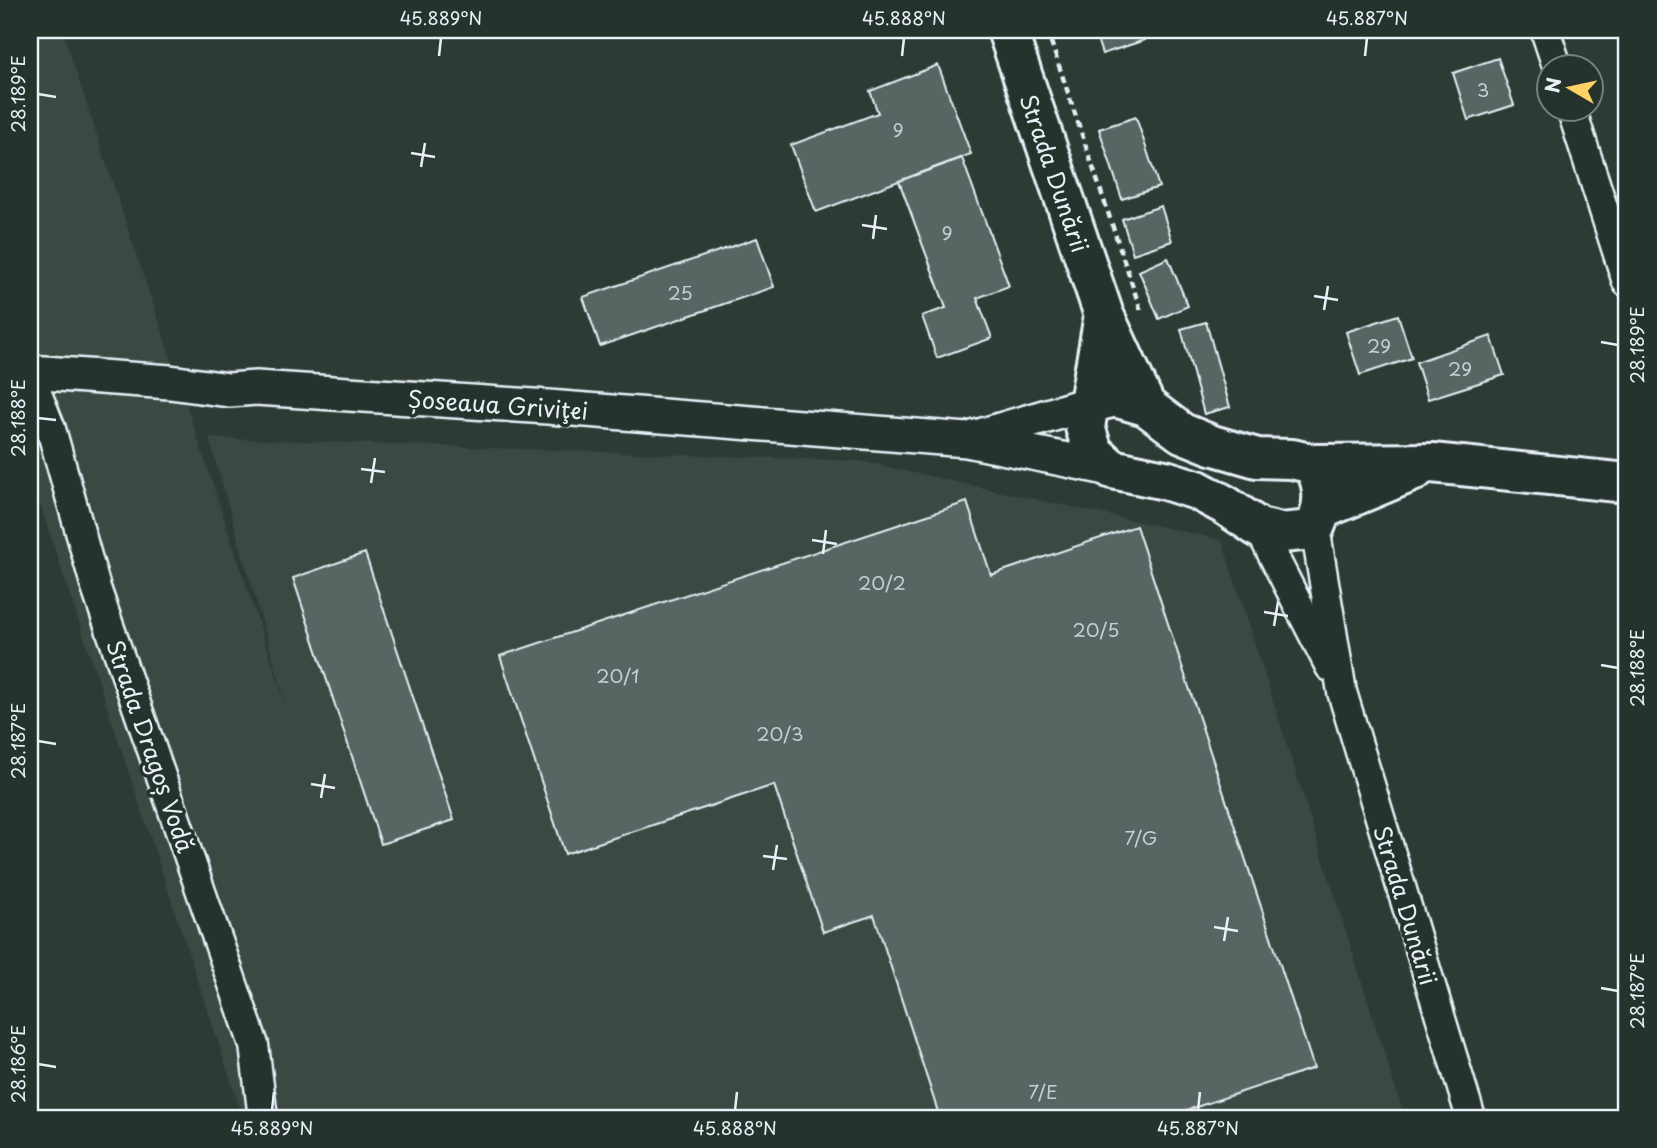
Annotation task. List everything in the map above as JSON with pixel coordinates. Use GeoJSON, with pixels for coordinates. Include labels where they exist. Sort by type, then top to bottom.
{"type":"FeatureCollection","features":[{"type":"Feature","properties":{"kind":"main road","name":"Strada Dunării"},"geometry":{"type":"LineString","coordinates":[[1007,30],[1104,315],[1146,405]]}},
{"type":"Feature","properties":{"kind":"main road","name":"Strada Dunării"},"geometry":{"type":"LineString","coordinates":[[1104,315],[1086,427],[1093,452],[1112,469]]}},
{"type":"Feature","properties":{"kind":"main road"},"geometry":{"type":"LineString","coordinates":[[1091,403],[1115,397],[1146,405],[1182,433],[1257,458],[1292,459],[1313,464],[1432,463],[1627,483]]}},
{"type":"Feature","properties":{"kind":"main road"},"geometry":{"type":"LineString","coordinates":[[1112,469],[1197,490],[1259,528],[1281,533],[1302,531],[1319,518],[1432,463]]}},
{"type":"Feature","properties":{"kind":"main road"},"geometry":{"type":"LineString","coordinates":[[1313,464],[1321,478],[1319,518]]}},
{"type":"Feature","properties":{"kind":"street"},"geometry":{"type":"LineString","coordinates":[[1545,30],[1552,52]]}},
{"type":"Feature","properties":{"kind":"street"},"geometry":{"type":"LineString","coordinates":[[1576,122],[1627,282]]}},
{"type":"Feature","properties":{"kind":"street","name":"Șoseaua Griviţei"},"geometry":{"type":"LineString","coordinates":[[30,374],[170,382],[229,390],[256,388],[506,405],[967,440],[1112,469]]}},
{"type":"Feature","properties":{"kind":"street","name":"Strada Dragoș Vodă"},"geometry":{"type":"LineString","coordinates":[[30,374],[51,429],[96,588],[254,1045],[263,1118]]}},
{"type":"Feature","properties":{"kind":"street","name":"Șoseaua Griviţei"},"geometry":{"type":"LineString","coordinates":[[967,440],[1091,403]]}},
{"type":"Feature","properties":{"kind":"street","name":"Strada Dunării"},"geometry":{"type":"LineString","coordinates":[[1319,518],[1342,692],[1471,1118]]}},
{"type":"Feature","properties":{"kind":"street","name":"Strada Dunării"},"geometry":{"type":"LineString","coordinates":[[1259,528],[1342,692]]}},
{"type":"Feature","properties":{"kind":"path"},"geometry":{"type":"LineString","coordinates":[[1047,30],[1145,321]]}},
{"type":"Feature","properties":{"kind":"shaded area"},"geometry":{"type":"Polygon","coordinates":[[[30,30],[62,30],[289,714],[209,438],[860,461],[1222,540],[1405,1118],[245,1118],[30,474],[30,30]]]}},
{"type":"Feature","properties":{"kind":"building"},"geometry":{"type":"Polygon","coordinates":[[[1094,30],[1142,30],[1145,40],[1102,54],[1094,30]]]}},
{"type":"Feature","properties":{"kind":"building"},"geometry":{"type":"Polygon","coordinates":[[[1498,58],[1514,105],[1468,120],[1453,73],[1498,58]]]}},
{"type":"Feature","properties":{"kind":"building"},"geometry":{"type":"Polygon","coordinates":[[[938,65],[971,154],[816,212],[791,145],[878,113],[870,91],[938,65]]]}},
{"type":"Feature","properties":{"kind":"building"},"geometry":{"type":"Polygon","coordinates":[[[1136,117],[1159,187],[1122,199],[1099,129],[1136,117]]]}},
{"type":"Feature","properties":{"kind":"building"},"geometry":{"type":"Polygon","coordinates":[[[962,158],[1009,286],[977,298],[992,338],[937,358],[922,316],[946,308],[899,181],[962,158]]]}},
{"type":"Feature","properties":{"kind":"building"},"geometry":{"type":"Polygon","coordinates":[[[1161,206],[1172,241],[1133,254],[1122,219],[1161,206]]]}},
{"type":"Feature","properties":{"kind":"building"},"geometry":{"type":"Polygon","coordinates":[[[757,238],[774,287],[600,346],[583,297],[757,238]]]}},
{"type":"Feature","properties":{"kind":"building"},"geometry":{"type":"Polygon","coordinates":[[[1168,258],[1188,306],[1159,319],[1139,271],[1168,258]]]}},
{"type":"Feature","properties":{"kind":"building"},"geometry":{"type":"Polygon","coordinates":[[[1398,315],[1412,358],[1360,375],[1346,332],[1398,315]]]}},
{"type":"Feature","properties":{"kind":"building"},"geometry":{"type":"Polygon","coordinates":[[[1206,322],[1230,407],[1204,414],[1181,329],[1206,322]]]}},
{"type":"Feature","properties":{"kind":"building"},"geometry":{"type":"Polygon","coordinates":[[[1491,336],[1504,375],[1428,399],[1416,362],[1491,336]]]}},
{"type":"Feature","properties":{"kind":"building"},"geometry":{"type":"Polygon","coordinates":[[[967,502],[991,575],[1136,526],[1314,1068],[1163,1118],[940,1118],[874,915],[823,932],[774,785],[565,854],[500,656],[967,502]]]}},
{"type":"Feature","properties":{"kind":"building"},"geometry":{"type":"Polygon","coordinates":[[[365,553],[454,820],[381,844],[293,578],[365,553]]]}}]}
